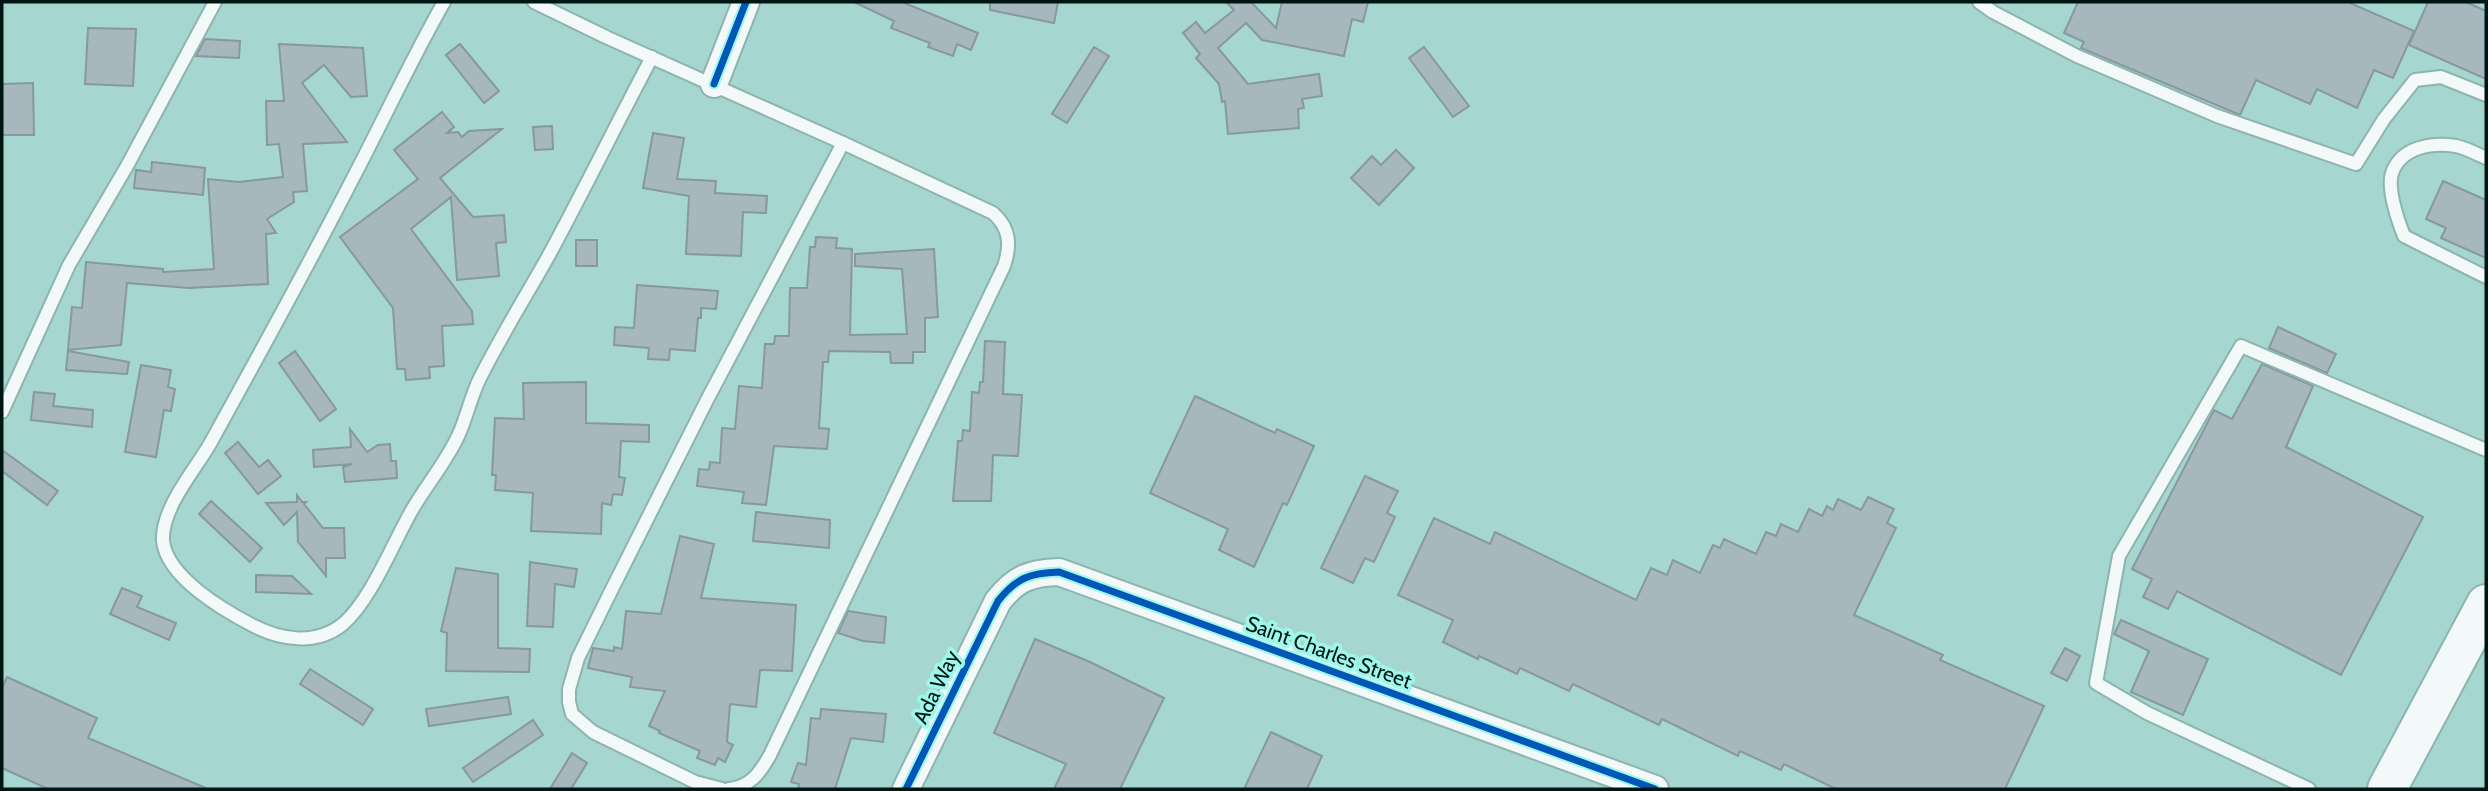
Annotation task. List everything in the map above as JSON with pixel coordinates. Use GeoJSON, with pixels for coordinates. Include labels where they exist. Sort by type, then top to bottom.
{"type":"FeatureCollection","features":[{"type":"Feature","properties":{"kind":"main road"},"geometry":{"type":"LineString","coordinates":[[2387,789],[2486,604]]}},
{"type":"Feature","properties":{"kind":"street"},"geometry":{"type":"LineString","coordinates":[[714,84],[746,2]]}},
{"type":"Feature","properties":{"kind":"street","name":"Saint Charles Street"},"geometry":{"type":"LineString","coordinates":[[998,601],[1011,584],[1028,576],[1059,572],[1655,789]]}},
{"type":"Feature","properties":{"kind":"street","name":"Ada Way"},"geometry":{"type":"LineString","coordinates":[[906,789],[998,601]]}},
{"type":"Feature","properties":{"kind":"lane"},"geometry":{"type":"LineString","coordinates":[[2,412],[69,265],[127,166],[215,2]]}},
{"type":"Feature","properties":{"kind":"lane"},"geometry":{"type":"LineString","coordinates":[[444,2],[256,361],[209,446],[175,500],[164,529],[166,552],[196,589],[242,620],[289,638],[304,639],[331,632],[352,615],[365,597],[413,508],[450,451],[478,380],[547,258],[652,58]]}},
{"type":"Feature","properties":{"kind":"lane"},"geometry":{"type":"LineString","coordinates":[[534,2],[993,213],[1000,219],[1009,241],[1009,253],[1004,266],[770,755],[747,784],[729,789]]}},
{"type":"Feature","properties":{"kind":"lane"},"geometry":{"type":"LineString","coordinates":[[1979,2],[2077,56],[2217,116],[2356,164],[2384,119],[2415,80],[2441,77],[2486,95]]}},
{"type":"Feature","properties":{"kind":"lane"},"geometry":{"type":"LineString","coordinates":[[722,789],[695,782],[593,732],[572,714],[569,689],[578,658],[609,595],[707,400],[843,143]]}},
{"type":"Feature","properties":{"kind":"lane"},"geometry":{"type":"LineString","coordinates":[[2486,158],[2457,146],[2421,146],[2402,157],[2391,175],[2394,208],[2404,236],[2486,277]]}},
{"type":"Feature","properties":{"kind":"lane"},"geometry":{"type":"LineString","coordinates":[[2309,789],[2147,713],[2096,683],[2119,556],[2241,346],[2486,450]]}},
{"type":"Feature","properties":{"kind":"building"},"geometry":{"type":"Polygon","coordinates":[[[854,2],[902,2],[978,33],[971,50],[957,44],[953,56],[928,47],[930,43],[891,28],[894,21],[854,2]]]}},
{"type":"Feature","properties":{"kind":"building"},"geometry":{"type":"Polygon","coordinates":[[[990,2],[1058,2],[1054,23],[990,10],[990,2]]]}},
{"type":"Feature","properties":{"kind":"building"},"geometry":{"type":"Polygon","coordinates":[[[1226,2],[1251,2],[1276,28],[1282,2],[1368,2],[1363,22],[1352,19],[1344,56],[1262,40],[1246,23],[1218,48],[1248,84],[1319,74],[1322,96],[1302,99],[1304,108],[1298,109],[1299,128],[1228,134],[1225,101],[1222,102],[1219,84],[1196,58],[1200,54],[1183,33],[1196,22],[1205,33],[1234,10],[1226,2]]]}},
{"type":"Feature","properties":{"kind":"building"},"geometry":{"type":"Polygon","coordinates":[[[2078,2],[2348,2],[2414,31],[2393,78],[2374,70],[2357,108],[2317,89],[2310,104],[2256,80],[2240,115],[2081,48],[2084,42],[2064,33],[2078,2]]]}},
{"type":"Feature","properties":{"kind":"building"},"geometry":{"type":"Polygon","coordinates":[[[2428,2],[2466,2],[2486,11],[2486,79],[2409,45],[2428,2]]]}},
{"type":"Feature","properties":{"kind":"building"},"geometry":{"type":"Polygon","coordinates":[[[88,28],[136,29],[133,86],[85,84],[88,28]]]}},
{"type":"Feature","properties":{"kind":"building"},"geometry":{"type":"Polygon","coordinates":[[[205,39],[240,41],[239,58],[196,56],[205,39]]]}},
{"type":"Feature","properties":{"kind":"building"},"geometry":{"type":"Polygon","coordinates":[[[279,44],[363,48],[367,96],[351,97],[324,65],[302,83],[347,142],[303,144],[307,191],[293,192],[294,202],[267,219],[276,233],[266,234],[268,284],[189,288],[127,283],[121,345],[68,350],[72,307],[82,308],[86,262],[163,269],[163,272],[214,269],[208,179],[239,182],[283,177],[279,144],[267,145],[266,101],[284,101],[279,44]]]}},
{"type":"Feature","properties":{"kind":"building"},"geometry":{"type":"Polygon","coordinates":[[[460,44],[499,91],[484,103],[446,55],[460,44]]]}},
{"type":"Feature","properties":{"kind":"building"},"geometry":{"type":"Polygon","coordinates":[[[1094,47],[1109,56],[1067,123],[1052,114],[1094,47]]]}},
{"type":"Feature","properties":{"kind":"building"},"geometry":{"type":"Polygon","coordinates":[[[1424,47],[1469,106],[1453,117],[1409,58],[1424,47]]]}},
{"type":"Feature","properties":{"kind":"building"},"geometry":{"type":"Polygon","coordinates":[[[33,83],[34,135],[2,135],[2,84],[33,83]]]}},
{"type":"Feature","properties":{"kind":"building"},"geometry":{"type":"Polygon","coordinates":[[[442,112],[454,127],[447,133],[458,132],[462,137],[469,131],[502,129],[440,178],[473,217],[504,215],[506,242],[496,243],[499,276],[457,280],[451,197],[411,229],[472,311],[473,324],[442,326],[444,366],[429,367],[430,378],[406,380],[405,369],[397,369],[393,308],[340,237],[418,179],[394,150],[442,112]]]}},
{"type":"Feature","properties":{"kind":"building"},"geometry":{"type":"Polygon","coordinates":[[[552,126],[553,149],[535,150],[533,127],[552,126]]]}},
{"type":"Feature","properties":{"kind":"building"},"geometry":{"type":"Polygon","coordinates":[[[653,133],[684,138],[677,179],[716,181],[715,193],[767,196],[766,213],[743,212],[741,256],[686,254],[689,196],[643,188],[653,133]]]}},
{"type":"Feature","properties":{"kind":"building"},"geometry":{"type":"Polygon","coordinates":[[[1396,150],[1414,168],[1379,205],[1351,178],[1372,156],[1381,165],[1396,150]]]}},
{"type":"Feature","properties":{"kind":"building"},"geometry":{"type":"Polygon","coordinates":[[[152,162],[205,168],[203,195],[134,188],[136,170],[151,172],[152,162]]]}},
{"type":"Feature","properties":{"kind":"building"},"geometry":{"type":"Polygon","coordinates":[[[2443,181],[2486,200],[2486,258],[2441,238],[2446,228],[2426,219],[2443,181]]]}},
{"type":"Feature","properties":{"kind":"building"},"geometry":{"type":"Polygon","coordinates":[[[816,237],[837,238],[836,248],[852,249],[850,335],[907,334],[902,269],[855,266],[855,254],[934,249],[938,317],[925,318],[925,352],[913,352],[913,363],[891,363],[890,352],[829,351],[828,362],[823,362],[819,428],[829,429],[827,449],[774,446],[766,505],[742,503],[744,492],[697,486],[699,469],[709,470],[710,462],[720,463],[722,428],[735,429],[739,386],[762,388],[765,344],[774,344],[775,336],[789,336],[790,288],[807,288],[810,247],[815,247],[816,237]]]}},
{"type":"Feature","properties":{"kind":"building"},"geometry":{"type":"Polygon","coordinates":[[[576,240],[597,240],[597,266],[576,266],[576,240]]]}},
{"type":"Feature","properties":{"kind":"building"},"geometry":{"type":"Polygon","coordinates":[[[637,285],[718,291],[716,309],[701,308],[695,351],[670,349],[669,360],[648,359],[649,348],[614,345],[615,327],[634,328],[637,285]]]}},
{"type":"Feature","properties":{"kind":"building"},"geometry":{"type":"Polygon","coordinates":[[[2278,327],[2336,354],[2327,373],[2269,348],[2278,327]]]}},
{"type":"Feature","properties":{"kind":"building"},"geometry":{"type":"Polygon","coordinates":[[[985,341],[1005,342],[1003,394],[1022,395],[1018,456],[993,455],[991,501],[953,501],[958,441],[962,441],[963,430],[970,431],[972,392],[979,393],[980,382],[983,382],[985,341]]]}},
{"type":"Feature","properties":{"kind":"building"},"geometry":{"type":"Polygon","coordinates":[[[68,351],[129,362],[127,374],[66,370],[68,351]]]}},
{"type":"Feature","properties":{"kind":"building"},"geometry":{"type":"Polygon","coordinates":[[[295,351],[336,409],[320,421],[279,363],[295,351]]]}},
{"type":"Feature","properties":{"kind":"building"},"geometry":{"type":"Polygon","coordinates":[[[2262,364],[2313,386],[2286,447],[2423,517],[2341,675],[2177,591],[2168,609],[2143,597],[2152,579],[2132,569],[2214,410],[2232,419],[2262,364]]]}},
{"type":"Feature","properties":{"kind":"building"},"geometry":{"type":"Polygon","coordinates":[[[141,365],[171,370],[168,387],[175,389],[171,411],[164,410],[156,457],[125,452],[141,365]]]}},
{"type":"Feature","properties":{"kind":"building"},"geometry":{"type":"Polygon","coordinates":[[[586,382],[586,423],[649,425],[649,442],[621,441],[619,477],[625,478],[622,495],[613,494],[611,505],[602,503],[601,534],[531,531],[533,493],[495,490],[496,475],[492,475],[495,418],[524,419],[523,383],[586,382]]]}},
{"type":"Feature","properties":{"kind":"building"},"geometry":{"type":"Polygon","coordinates":[[[34,392],[55,394],[53,406],[93,410],[92,427],[31,420],[34,392]]]}},
{"type":"Feature","properties":{"kind":"building"},"geometry":{"type":"Polygon","coordinates":[[[1195,396],[1275,433],[1277,429],[1314,446],[1287,505],[1283,503],[1254,567],[1219,550],[1228,529],[1150,493],[1195,396]]]}},
{"type":"Feature","properties":{"kind":"building"},"geometry":{"type":"Polygon","coordinates":[[[350,429],[367,452],[378,445],[390,444],[391,461],[396,461],[397,478],[345,482],[343,467],[352,464],[314,467],[313,450],[351,447],[350,429]]]}},
{"type":"Feature","properties":{"kind":"building"},"geometry":{"type":"Polygon","coordinates":[[[238,442],[259,467],[268,460],[281,476],[258,494],[225,453],[238,442]]]}},
{"type":"Feature","properties":{"kind":"building"},"geometry":{"type":"Polygon","coordinates":[[[2,450],[58,491],[47,505],[2,471],[2,450]]]}},
{"type":"Feature","properties":{"kind":"building"},"geometry":{"type":"Polygon","coordinates":[[[1365,476],[1398,491],[1387,513],[1395,517],[1374,562],[1365,558],[1353,583],[1321,568],[1365,476]]]}},
{"type":"Feature","properties":{"kind":"building"},"geometry":{"type":"Polygon","coordinates":[[[297,495],[302,502],[306,502],[304,504],[323,528],[344,528],[345,558],[326,558],[326,576],[298,542],[297,512],[284,525],[266,503],[297,502],[297,495]]]}},
{"type":"Feature","properties":{"kind":"building"},"geometry":{"type":"Polygon","coordinates":[[[1868,497],[1894,509],[1887,523],[1896,528],[1854,615],[1943,655],[1940,660],[2044,706],[2005,789],[1836,789],[1784,764],[1781,770],[1740,751],[1738,756],[1662,719],[1659,725],[1573,684],[1569,691],[1520,668],[1517,674],[1479,656],[1478,659],[1443,642],[1453,620],[1398,595],[1434,518],[1490,544],[1495,532],[1636,600],[1651,568],[1667,575],[1673,560],[1700,573],[1713,545],[1720,548],[1724,539],[1756,554],[1766,532],[1776,536],[1781,524],[1798,532],[1809,509],[1822,516],[1827,506],[1833,510],[1838,499],[1861,510],[1868,497]]]}},
{"type":"Feature","properties":{"kind":"building"},"geometry":{"type":"Polygon","coordinates":[[[211,501],[262,548],[250,562],[199,514],[211,501]]]}},
{"type":"Feature","properties":{"kind":"building"},"geometry":{"type":"Polygon","coordinates":[[[756,512],[830,520],[829,548],[753,541],[756,512]]]}},
{"type":"Feature","properties":{"kind":"building"},"geometry":{"type":"Polygon","coordinates":[[[680,536],[714,544],[701,598],[796,605],[792,671],[760,670],[756,707],[730,704],[727,742],[733,745],[725,762],[718,758],[715,765],[697,758],[700,751],[649,726],[665,691],[630,687],[632,677],[588,668],[593,648],[614,651],[614,647],[622,649],[626,611],[661,614],[680,536]]]}},
{"type":"Feature","properties":{"kind":"building"},"geometry":{"type":"Polygon","coordinates":[[[530,562],[577,569],[574,587],[555,584],[553,627],[527,626],[530,562]]]}},
{"type":"Feature","properties":{"kind":"building"},"geometry":{"type":"Polygon","coordinates":[[[456,568],[498,574],[498,648],[530,649],[529,672],[446,671],[447,633],[441,631],[456,568]]]}},
{"type":"Feature","properties":{"kind":"building"},"geometry":{"type":"Polygon","coordinates":[[[256,575],[292,576],[311,594],[256,592],[256,575]]]}},
{"type":"Feature","properties":{"kind":"building"},"geometry":{"type":"Polygon","coordinates":[[[122,588],[142,596],[137,607],[176,623],[169,640],[110,614],[122,588]]]}},
{"type":"Feature","properties":{"kind":"building"},"geometry":{"type":"Polygon","coordinates":[[[848,611],[886,617],[884,643],[863,641],[838,633],[848,611]]]}},
{"type":"Feature","properties":{"kind":"building"},"geometry":{"type":"Polygon","coordinates":[[[2121,620],[2208,659],[2183,715],[2131,692],[2149,651],[2114,634],[2121,620]]]}},
{"type":"Feature","properties":{"kind":"building"},"geometry":{"type":"Polygon","coordinates":[[[1035,639],[1164,698],[1120,789],[1054,789],[1066,764],[994,733],[1035,639]]]}},
{"type":"Feature","properties":{"kind":"building"},"geometry":{"type":"Polygon","coordinates":[[[2065,648],[2080,656],[2067,681],[2051,673],[2065,648]]]}},
{"type":"Feature","properties":{"kind":"building"},"geometry":{"type":"Polygon","coordinates":[[[310,669],[373,709],[363,725],[300,684],[310,669]]]}},
{"type":"Feature","properties":{"kind":"building"},"geometry":{"type":"Polygon","coordinates":[[[7,677],[97,718],[88,738],[208,789],[48,789],[2,768],[2,688],[7,677]]]}},
{"type":"Feature","properties":{"kind":"building"},"geometry":{"type":"Polygon","coordinates":[[[508,697],[511,714],[429,726],[426,709],[508,697]]]}},
{"type":"Feature","properties":{"kind":"building"},"geometry":{"type":"Polygon","coordinates":[[[821,709],[886,714],[883,742],[851,738],[835,789],[798,789],[799,784],[791,782],[798,763],[806,765],[811,718],[820,719],[821,709]]]}},
{"type":"Feature","properties":{"kind":"building"},"geometry":{"type":"Polygon","coordinates":[[[533,720],[543,735],[473,782],[463,768],[533,720]]]}},
{"type":"Feature","properties":{"kind":"building"},"geometry":{"type":"Polygon","coordinates":[[[1271,732],[1322,756],[1307,789],[1244,789],[1271,732]]]}},
{"type":"Feature","properties":{"kind":"building"},"geometry":{"type":"Polygon","coordinates":[[[572,753],[587,763],[571,789],[550,789],[572,753]]]}},
{"type":"Feature","properties":{"kind":"cycle path"},"geometry":{"type":"LineString","coordinates":[[714,84],[746,2]]}},
{"type":"Feature","properties":{"kind":"cycle path"},"geometry":{"type":"LineString","coordinates":[[906,789],[998,601],[1024,578],[1059,572],[1655,789]]}}]}
